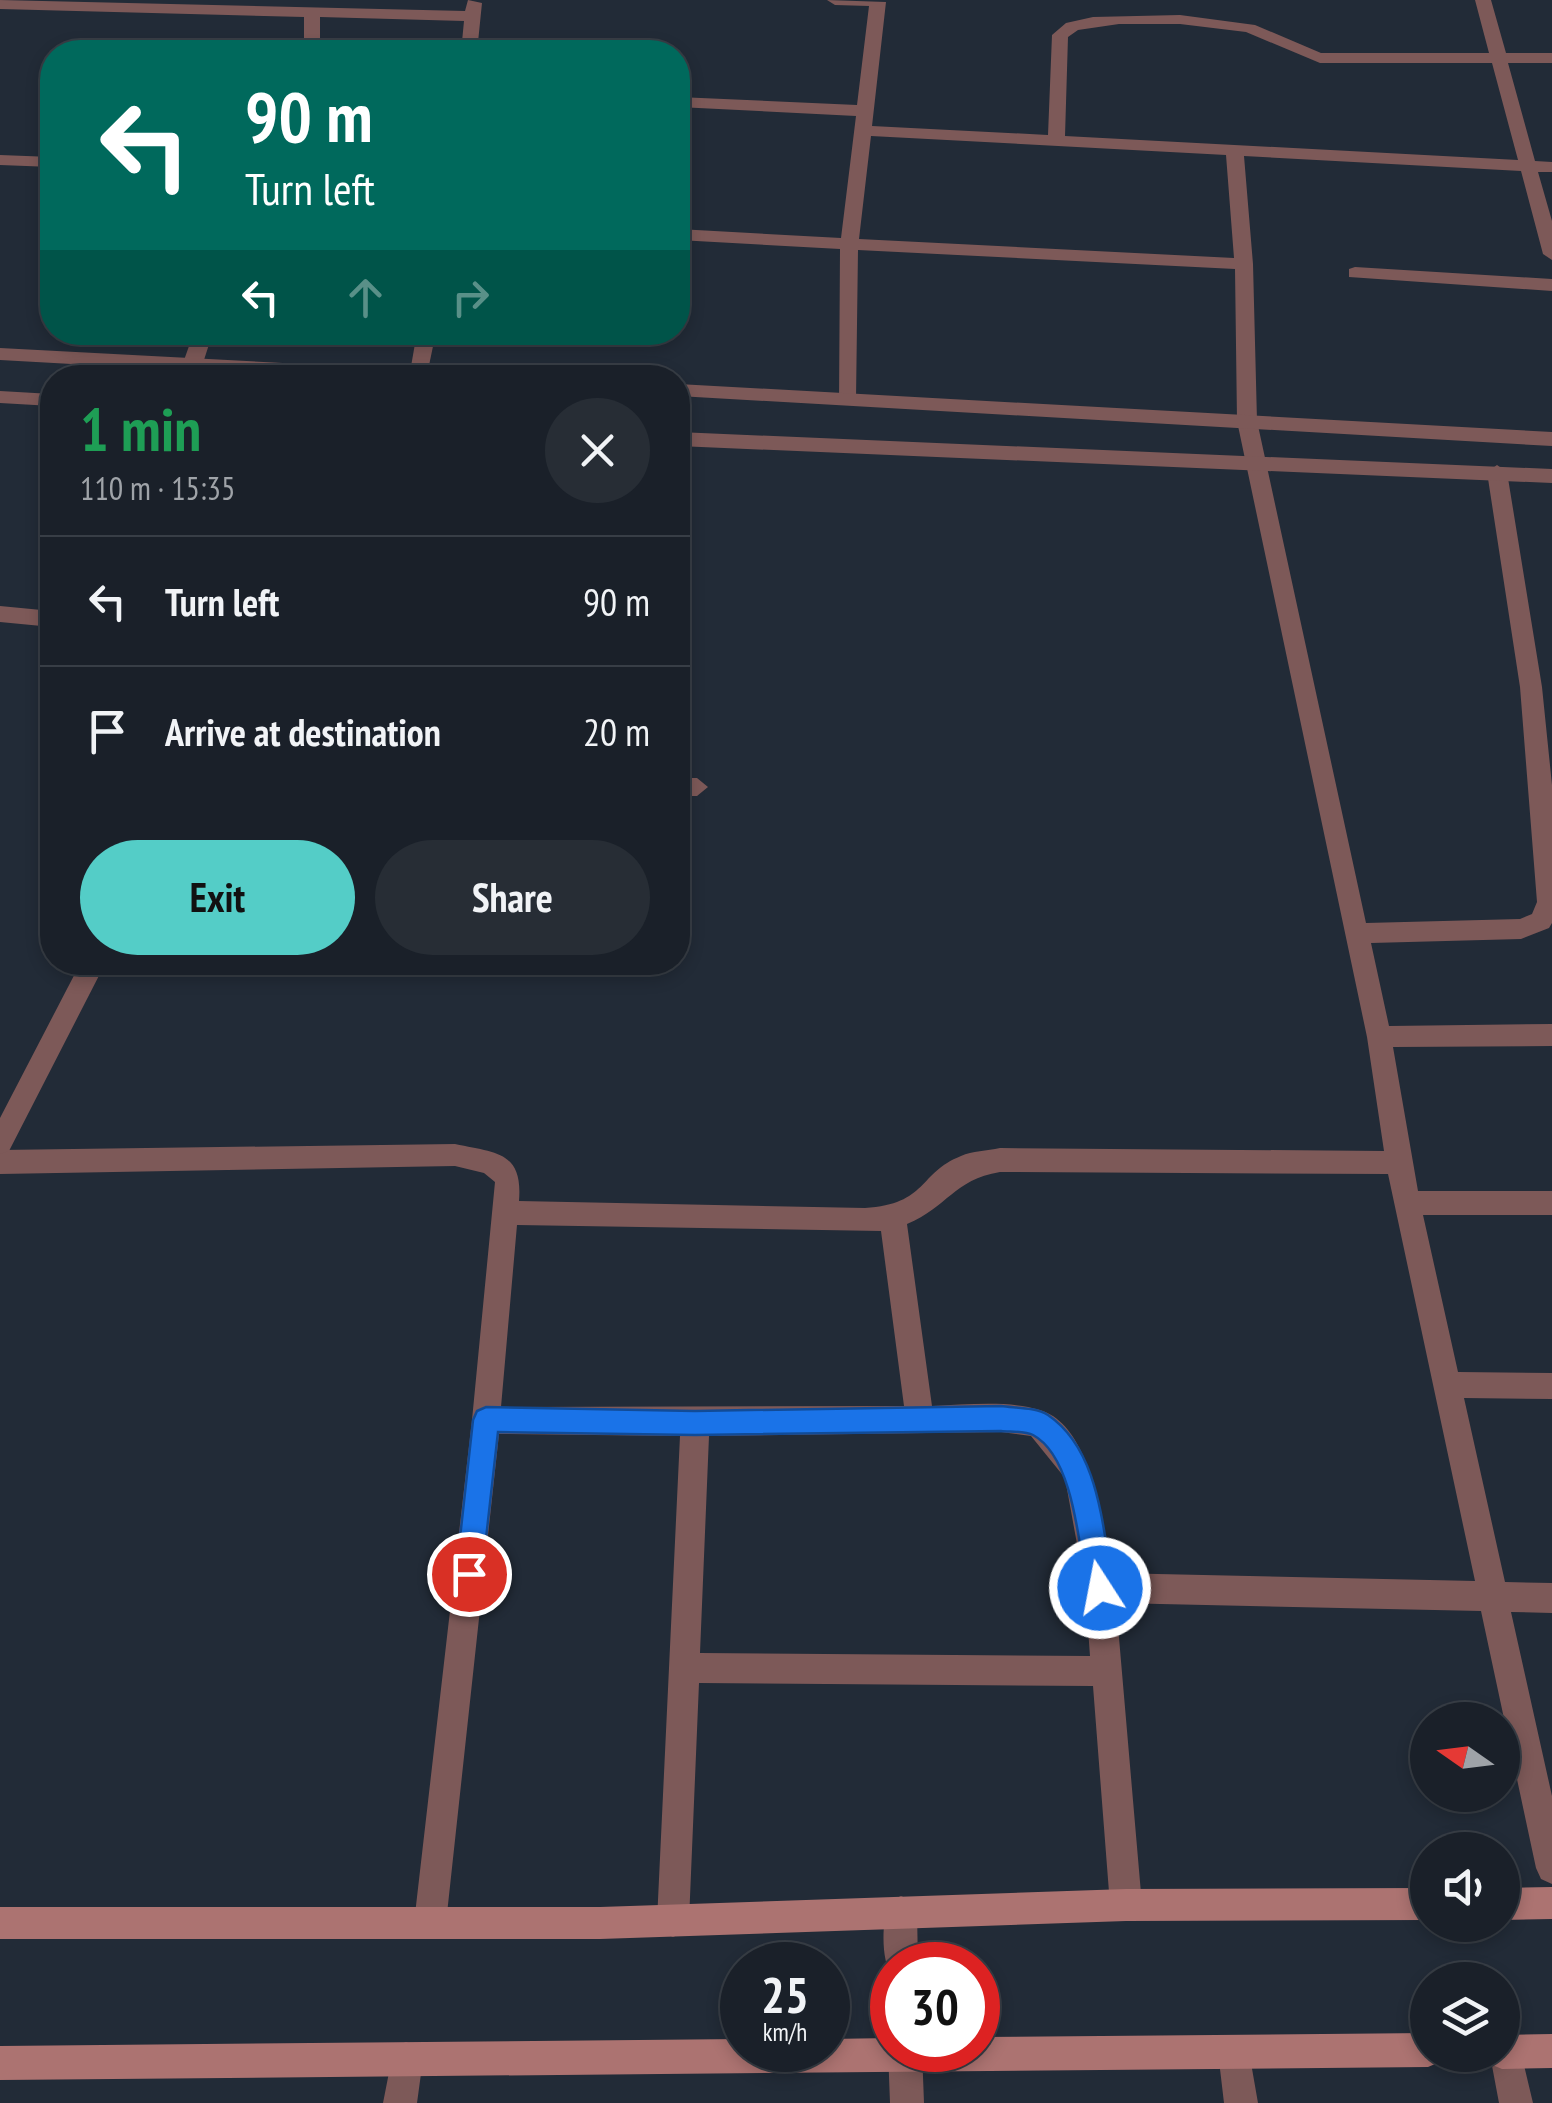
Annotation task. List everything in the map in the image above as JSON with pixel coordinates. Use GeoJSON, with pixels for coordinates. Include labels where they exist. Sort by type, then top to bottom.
{"type":"FeatureCollection","features":[{"type":"Feature","properties":{"kind":"main road"},"geometry":{"type":"LineString","coordinates":[[1520,1904],[1552,1903]]}},
{"type":"Feature","properties":{"kind":"main road"},"geometry":{"type":"LineString","coordinates":[[0,1923],[673,1921],[1126,1905],[1410,1904]]}},
{"type":"Feature","properties":{"kind":"main road"},"geometry":{"type":"LineString","coordinates":[[1000,2053],[1410,2050]]}},
{"type":"Feature","properties":{"kind":"main road"},"geometry":{"type":"LineString","coordinates":[[1520,2051],[1552,2050]]}},
{"type":"Feature","properties":{"kind":"main road"},"geometry":{"type":"LineString","coordinates":[[0,2063],[870,2053]]}},
{"type":"Feature","properties":{"kind":"street"},"geometry":{"type":"LineString","coordinates":[[835,0],[878,1],[849,247],[846,399]]}},
{"type":"Feature","properties":{"kind":"street"},"geometry":{"type":"LineString","coordinates":[[1110,18],[1116,0]]}},
{"type":"Feature","properties":{"kind":"street"},"geometry":{"type":"LineString","coordinates":[[1483,0],[1552,254]]}},
{"type":"Feature","properties":{"kind":"street"},"geometry":{"type":"LineString","coordinates":[[1,2],[223,4],[312,10],[473,8],[471,40]]}},
{"type":"Feature","properties":{"kind":"street"},"geometry":{"type":"LineString","coordinates":[[312,10],[312,40]]}},
{"type":"Feature","properties":{"kind":"street"},"geometry":{"type":"LineString","coordinates":[[1056,140],[1060,35],[1078,22],[1110,18],[1251,29],[1295,53],[1320,58],[1552,58]]}},
{"type":"Feature","properties":{"kind":"street"},"geometry":{"type":"LineString","coordinates":[[690,103],[866,111]]}},
{"type":"Feature","properties":{"kind":"street"},"geometry":{"type":"LineString","coordinates":[[864,131],[1552,167]]}},
{"type":"Feature","properties":{"kind":"street"},"geometry":{"type":"LineString","coordinates":[[1235,153],[1244,264],[1247,421],[1254,464],[1380,1037],[1399,1162],[1552,1868]]}},
{"type":"Feature","properties":{"kind":"street"},"geometry":{"type":"LineString","coordinates":[[0,160],[40,162]]}},
{"type":"Feature","properties":{"kind":"street"},"geometry":{"type":"LineString","coordinates":[[690,236],[849,247],[1244,264]]}},
{"type":"Feature","properties":{"kind":"street"},"geometry":{"type":"LineString","coordinates":[[1354,273],[1552,285]]}},
{"type":"Feature","properties":{"kind":"street"},"geometry":{"type":"LineString","coordinates":[[194,362],[200,345]]}},
{"type":"Feature","properties":{"kind":"street"},"geometry":{"type":"LineString","coordinates":[[0,354],[242,365]]}},
{"type":"Feature","properties":{"kind":"street"},"geometry":{"type":"LineString","coordinates":[[690,391],[1552,438]]}},
{"type":"Feature","properties":{"kind":"street"},"geometry":{"type":"LineString","coordinates":[[0,397],[40,399]]}},
{"type":"Feature","properties":{"kind":"street"},"geometry":{"type":"LineString","coordinates":[[690,439],[1552,476]]}},
{"type":"Feature","properties":{"kind":"street"},"geometry":{"type":"LineString","coordinates":[[1357,933],[1520,929],[1540,921],[1549,902],[1542,688],[1497,472]]}},
{"type":"Feature","properties":{"kind":"street"},"geometry":{"type":"LineString","coordinates":[[0,614],[40,617]]}},
{"type":"Feature","properties":{"kind":"street"},"geometry":{"type":"LineString","coordinates":[[0,1144],[87,975]]}},
{"type":"Feature","properties":{"kind":"street"},"geometry":{"type":"LineString","coordinates":[[1380,1037],[1552,1035]]}},
{"type":"Feature","properties":{"kind":"street"},"geometry":{"type":"LineString","coordinates":[[0,1162],[455,1155],[491,1163],[508,1176],[508,1214],[430,1923]]}},
{"type":"Feature","properties":{"kind":"street"},"geometry":{"type":"LineString","coordinates":[[508,1214],[893,1218],[917,1208],[964,1166],[1000,1160],[1399,1162]]}},
{"type":"Feature","properties":{"kind":"street"},"geometry":{"type":"LineString","coordinates":[[1409,1203],[1552,1204]]}},
{"type":"Feature","properties":{"kind":"street"},"geometry":{"type":"LineString","coordinates":[[893,1218],[920,1420]]}},
{"type":"Feature","properties":{"kind":"street"},"geometry":{"type":"LineString","coordinates":[[1450,1385],[1552,1386]]}},
{"type":"Feature","properties":{"kind":"street"},"geometry":{"type":"LineString","coordinates":[[486,1420],[695,1423],[1001,1418],[1038,1423],[1062,1446],[1078,1473],[1100,1588],[1126,1905]]}},
{"type":"Feature","properties":{"kind":"street"},"geometry":{"type":"LineString","coordinates":[[673,1921],[695,1423]]}},
{"type":"Feature","properties":{"kind":"street"},"geometry":{"type":"LineString","coordinates":[[1100,1588],[1552,1598]]}},
{"type":"Feature","properties":{"kind":"street"},"geometry":{"type":"LineString","coordinates":[[683,1668],[1105,1671]]}},
{"type":"Feature","properties":{"kind":"street"},"geometry":{"type":"LineString","coordinates":[[901,1912],[902,1942]]}},
{"type":"Feature","properties":{"kind":"street"},"geometry":{"type":"LineString","coordinates":[[1235,2052],[1241,2103]]}},
{"type":"Feature","properties":{"kind":"street"},"geometry":{"type":"LineString","coordinates":[[400,2103],[406,2059]]}},
{"type":"Feature","properties":{"kind":"street"},"geometry":{"type":"LineString","coordinates":[[906,2072],[907,2103]]}},
{"type":"Feature","properties":{"kind":"street"},"geometry":{"type":"LineString","coordinates":[[1509,2072],[1516,2103]]}},
{"type":"Feature","properties":{"kind":"route"},"geometry":{"type":"LineString","coordinates":[[469,1574],[486,1420],[695,1423],[1001,1418],[1038,1423],[1062,1446],[1078,1473],[1100,1588]]}}]}
